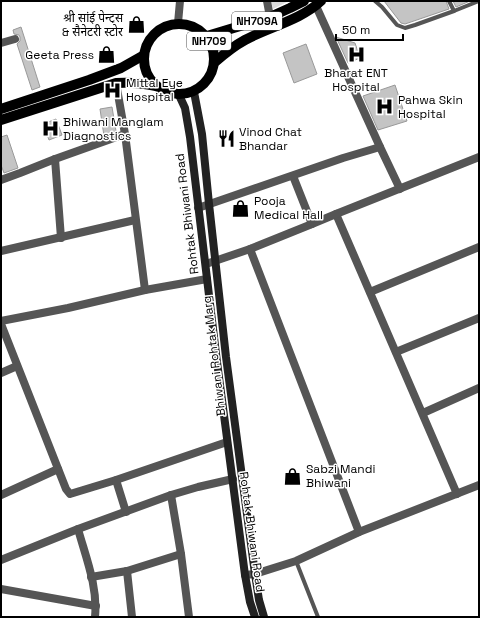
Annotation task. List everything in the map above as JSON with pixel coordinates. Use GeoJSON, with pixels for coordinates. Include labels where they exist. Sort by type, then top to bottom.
{"type":"FeatureCollection","features":[{"type":"Feature","properties":{"kind":"main road","name":"NH709A"},"geometry":{"type":"LineString","coordinates":[[207,36],[270,17],[304,1]]}},
{"type":"Feature","properties":{"kind":"main road","name":"NH709A"},"geometry":{"type":"LineString","coordinates":[[215,62],[232,48],[246,40],[291,20],[319,4]]}},
{"type":"Feature","properties":{"kind":"main road","name":"NH709"},"geometry":{"type":"LineString","coordinates":[[156,86],[149,78],[144,67],[146,46],[151,36],[159,30],[168,25],[178,23],[199,29],[207,36],[212,44],[214,52],[215,62],[213,71],[202,87],[194,92]]}},
{"type":"Feature","properties":{"kind":"main road"},"geometry":{"type":"LineString","coordinates":[[1,109],[115,71],[144,56]]}},
{"type":"Feature","properties":{"kind":"main road"},"geometry":{"type":"LineString","coordinates":[[1,120],[116,83],[130,82],[156,86],[164,92],[179,95],[194,92]]}},
{"type":"Feature","properties":{"kind":"main road","name":"Bhiwani Rohtak Marg"},"geometry":{"type":"LineString","coordinates":[[194,92],[202,134],[226,357],[255,574],[259,600],[264,617]]}},
{"type":"Feature","properties":{"kind":"main road","name":"Rohtak Bhiwani Road"},"geometry":{"type":"LineString","coordinates":[[179,95],[185,108],[187,119],[232,480],[245,575],[250,602],[255,617]]}},
{"type":"Feature","properties":{"kind":"street"},"geometry":{"type":"LineString","coordinates":[[178,23],[180,1]]}},
{"type":"Feature","properties":{"kind":"street"},"geometry":{"type":"LineString","coordinates":[[266,1],[270,17]]}},
{"type":"Feature","properties":{"kind":"street"},"geometry":{"type":"LineString","coordinates":[[319,4],[380,147],[400,189]]}},
{"type":"Feature","properties":{"kind":"street"},"geometry":{"type":"LineString","coordinates":[[1,43],[15,39]]}},
{"type":"Feature","properties":{"kind":"street"},"geometry":{"type":"LineString","coordinates":[[116,83],[125,134],[144,290]]}},
{"type":"Feature","properties":{"kind":"street"},"geometry":{"type":"LineString","coordinates":[[1,180],[54,159],[125,134]]}},
{"type":"Feature","properties":{"kind":"street"},"geometry":{"type":"LineString","coordinates":[[198,208],[343,158],[380,147]]}},
{"type":"Feature","properties":{"kind":"street"},"geometry":{"type":"LineString","coordinates":[[206,264],[250,249],[479,157]]}},
{"type":"Feature","properties":{"kind":"street"},"geometry":{"type":"LineString","coordinates":[[54,159],[62,238]]}},
{"type":"Feature","properties":{"kind":"street"},"geometry":{"type":"LineString","coordinates":[[293,176],[312,224]]}},
{"type":"Feature","properties":{"kind":"street"},"geometry":{"type":"LineString","coordinates":[[336,214],[457,494]]}},
{"type":"Feature","properties":{"kind":"street"},"geometry":{"type":"LineString","coordinates":[[1,252],[135,220]]}},
{"type":"Feature","properties":{"kind":"street"},"geometry":{"type":"LineString","coordinates":[[370,292],[479,247]]}},
{"type":"Feature","properties":{"kind":"street"},"geometry":{"type":"LineString","coordinates":[[250,249],[359,532]]}},
{"type":"Feature","properties":{"kind":"street"},"geometry":{"type":"LineString","coordinates":[[1,321],[68,308],[144,290],[207,280]]}},
{"type":"Feature","properties":{"kind":"street"},"geometry":{"type":"LineString","coordinates":[[396,352],[479,318]]}},
{"type":"Feature","properties":{"kind":"street"},"geometry":{"type":"LineString","coordinates":[[1,324],[66,489],[70,494],[227,442]]}},
{"type":"Feature","properties":{"kind":"street"},"geometry":{"type":"LineString","coordinates":[[1,373],[17,366]]}},
{"type":"Feature","properties":{"kind":"street"},"geometry":{"type":"LineString","coordinates":[[423,413],[479,388]]}},
{"type":"Feature","properties":{"kind":"street"},"geometry":{"type":"LineString","coordinates":[[1,495],[58,469]]}},
{"type":"Feature","properties":{"kind":"street"},"geometry":{"type":"LineString","coordinates":[[116,480],[126,512]]}},
{"type":"Feature","properties":{"kind":"street"},"geometry":{"type":"LineString","coordinates":[[1,560],[78,529],[171,495],[198,487],[232,480]]}},
{"type":"Feature","properties":{"kind":"street"},"geometry":{"type":"LineString","coordinates":[[245,575],[255,574],[296,561],[359,532],[479,485]]}},
{"type":"Feature","properties":{"kind":"street"},"geometry":{"type":"LineString","coordinates":[[171,495],[181,554],[189,617]]}},
{"type":"Feature","properties":{"kind":"street"},"geometry":{"type":"LineString","coordinates":[[78,529],[95,597],[95,617]]}},
{"type":"Feature","properties":{"kind":"street"},"geometry":{"type":"LineString","coordinates":[[91,577],[127,571],[181,554]]}},
{"type":"Feature","properties":{"kind":"street"},"geometry":{"type":"LineString","coordinates":[[127,571],[132,617]]}},
{"type":"Feature","properties":{"kind":"street"},"geometry":{"type":"LineString","coordinates":[[1,589],[96,606]]}},
{"type":"Feature","properties":{"kind":"lane"},"geometry":{"type":"LineString","coordinates":[[375,1],[398,25],[405,28],[454,12],[479,1]]}},
{"type":"Feature","properties":{"kind":"lane"},"geometry":{"type":"LineString","coordinates":[[450,1],[454,12]]}},
{"type":"Feature","properties":{"kind":"lane"},"geometry":{"type":"LineString","coordinates":[[296,561],[318,617]]}},
{"type":"Feature","properties":{"kind":"shaded area"},"geometry":{"type":"Polygon","coordinates":[[[271,1],[289,1],[273,9],[271,1]]]}},
{"type":"Feature","properties":{"kind":"building"},"geometry":{"type":"Polygon","coordinates":[[[384,1],[446,1],[449,9],[405,24],[401,23],[384,1]]]}},
{"type":"Feature","properties":{"kind":"building"},"geometry":{"type":"Polygon","coordinates":[[[453,1],[470,1],[456,7],[453,1]]]}},
{"type":"Feature","properties":{"kind":"building"},"geometry":{"type":"Polygon","coordinates":[[[21,27],[40,87],[32,90],[17,44],[20,41],[20,37],[19,35],[14,34],[13,30],[21,27]]]}},
{"type":"Feature","properties":{"kind":"building"},"geometry":{"type":"Polygon","coordinates":[[[336,37],[355,43],[360,58],[348,63],[336,37]]]}},
{"type":"Feature","properties":{"kind":"building"},"geometry":{"type":"Polygon","coordinates":[[[306,44],[317,74],[294,83],[283,53],[306,44]]]}},
{"type":"Feature","properties":{"kind":"building"},"geometry":{"type":"Polygon","coordinates":[[[395,85],[407,121],[378,130],[363,96],[395,85]]]}},
{"type":"Feature","properties":{"kind":"building"},"geometry":{"type":"Polygon","coordinates":[[[112,107],[116,131],[104,136],[100,109],[112,107]]]}},
{"type":"Feature","properties":{"kind":"building"},"geometry":{"type":"Polygon","coordinates":[[[56,119],[62,135],[49,140],[43,124],[56,119]]]}},
{"type":"Feature","properties":{"kind":"building"},"geometry":{"type":"Polygon","coordinates":[[[7,135],[18,168],[4,173],[1,165],[1,137],[7,135]]]}},
{"type":"Feature","properties":{"kind":"place","name":"श्री सांई पेन्ट्स & सैनेटरी स्टोर"},"geometry":{"type":"Point","coordinates":[136,25]}},
{"type":"Feature","properties":{"kind":"place","name":"Bharat ENT Hospital"},"geometry":{"type":"Point","coordinates":[356,54]}},
{"type":"Feature","properties":{"kind":"place","name":"Geeta Press"},"geometry":{"type":"Point","coordinates":[107,55]}},
{"type":"Feature","properties":{"kind":"place","name":"Mittal Eye Hospital"},"geometry":{"type":"Point","coordinates":[113,90]}},
{"type":"Feature","properties":{"kind":"place","name":"Pahwa Skin Hospital"},"geometry":{"type":"Point","coordinates":[385,107]}},
{"type":"Feature","properties":{"kind":"place","name":"Bhiwani Manglam Diagnostics"},"geometry":{"type":"Point","coordinates":[50,129]}},
{"type":"Feature","properties":{"kind":"place","name":"Vinod Chat Bhandar"},"geometry":{"type":"Point","coordinates":[226,139]}},
{"type":"Feature","properties":{"kind":"place","name":"Pooja Medical Hall"},"geometry":{"type":"Point","coordinates":[241,208]}},
{"type":"Feature","properties":{"kind":"place","name":"Sabzi Mandi Bhiwani"},"geometry":{"type":"Point","coordinates":[293,476]}}]}
